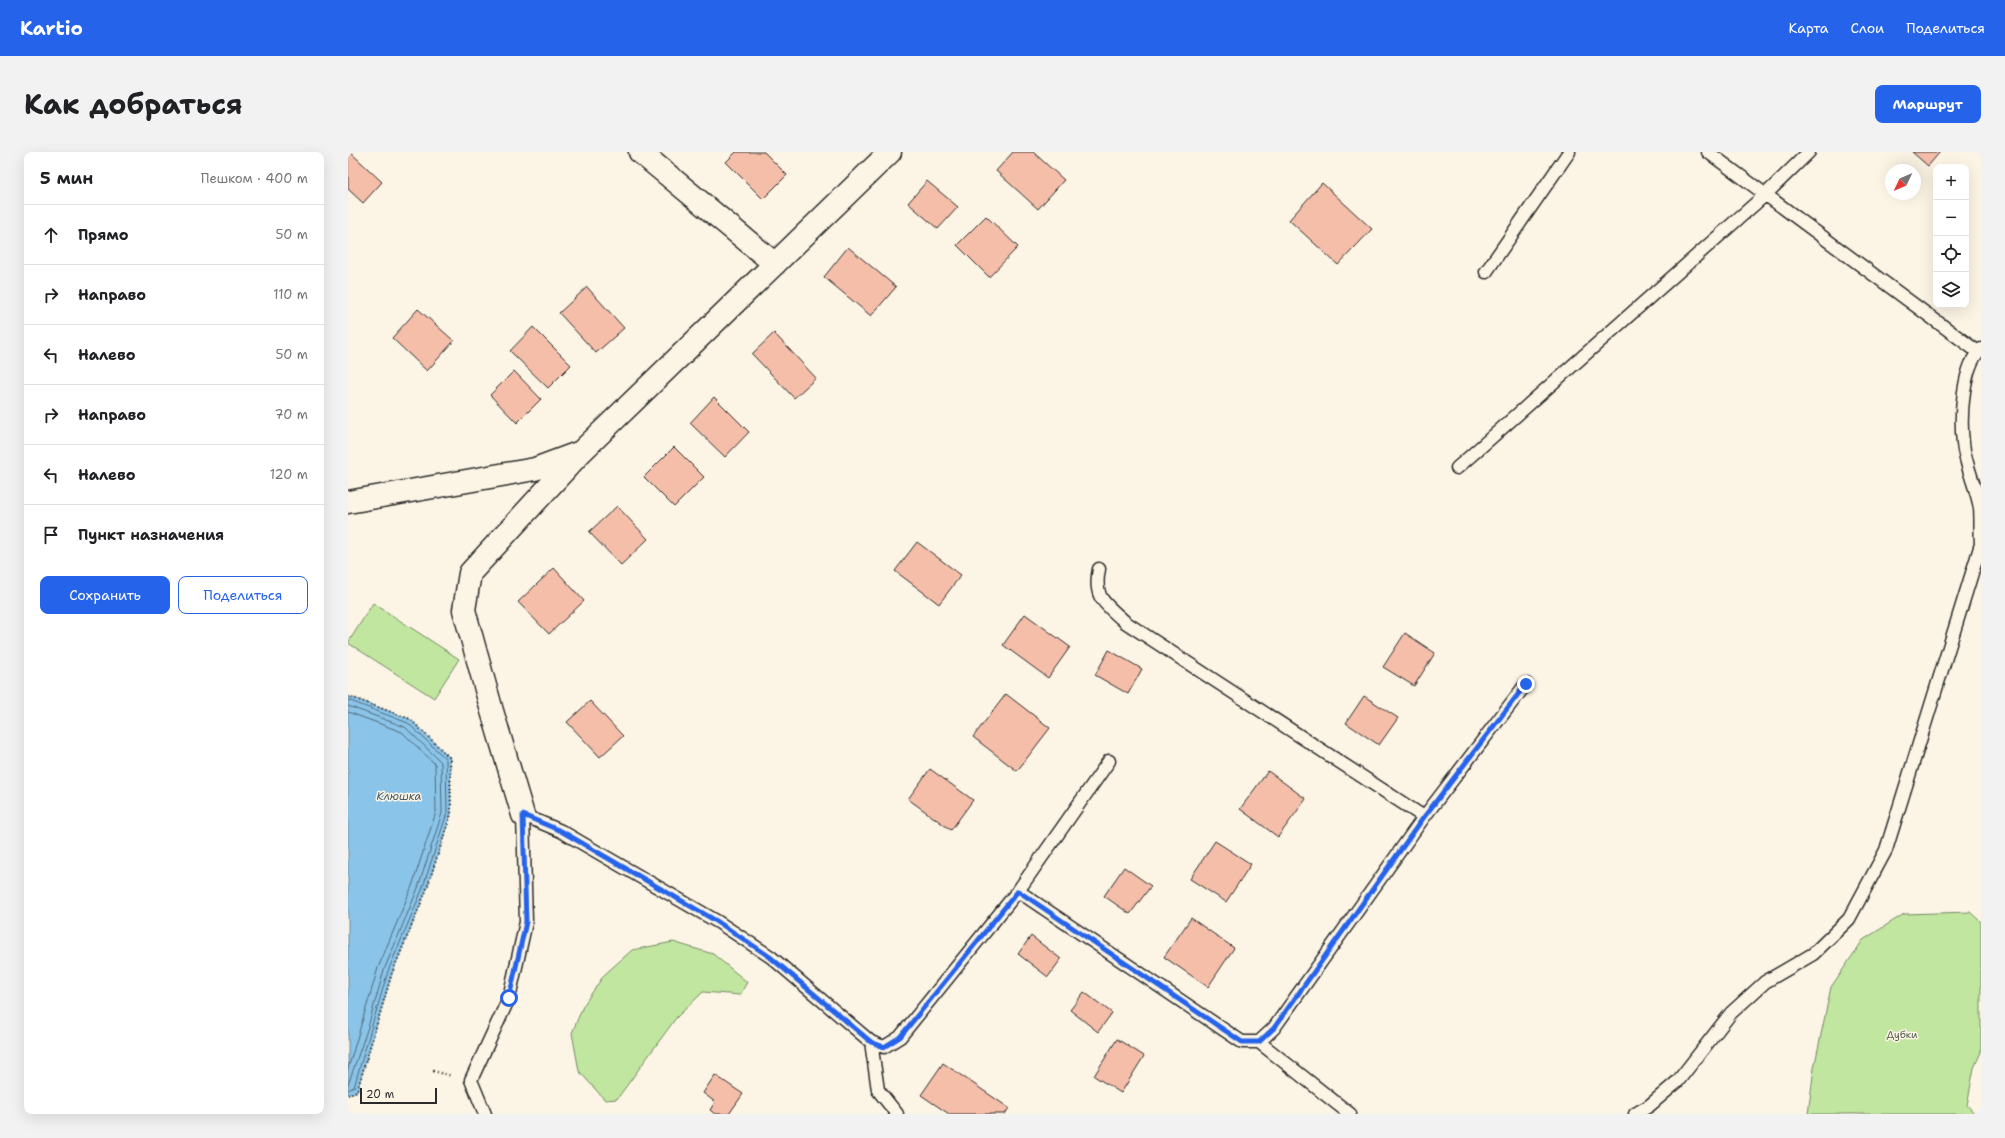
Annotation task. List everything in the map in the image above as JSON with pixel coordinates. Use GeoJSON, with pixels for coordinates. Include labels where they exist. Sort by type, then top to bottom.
{"type":"FeatureCollection","features":[{"type":"Feature","properties":{"kind":"street"},"geometry":{"type":"LineString","coordinates":[[640,152],[775,264]]}},
{"type":"Feature","properties":{"kind":"street"},"geometry":{"type":"LineString","coordinates":[[523,815],[464,610],[470,574],[581,452],[890,152]]}},
{"type":"Feature","properties":{"kind":"street"},"geometry":{"type":"LineString","coordinates":[[348,502],[535,469],[581,452]]}},
{"type":"Feature","properties":{"kind":"lane"},"geometry":{"type":"LineString","coordinates":[[1486,272],[1569,152]]}},
{"type":"Feature","properties":{"kind":"lane"},"geometry":{"type":"LineString","coordinates":[[1635,1114],[1649,1106],[1678,1081],[1731,1013],[1742,1002],[1765,982],[1813,954],[1849,919],[1886,850],[1981,544],[1980,508],[1963,444],[1962,408],[1968,372],[1979,351],[1708,152]]}},
{"type":"Feature","properties":{"kind":"lane"},"geometry":{"type":"LineString","coordinates":[[1456,468],[1765,195],[1809,152]]}},
{"type":"Feature","properties":{"kind":"lane"},"geometry":{"type":"LineString","coordinates":[[1099,569],[1096,583],[1100,598],[1125,622],[1424,817]]}},
{"type":"Feature","properties":{"kind":"lane"},"geometry":{"type":"LineString","coordinates":[[1259,1042],[1274,1028],[1424,817],[1526,684]]}},
{"type":"Feature","properties":{"kind":"lane"},"geometry":{"type":"LineString","coordinates":[[485,1114],[471,1080],[509,998],[526,922],[523,815],[561,831],[724,927],[770,957],[871,1042],[884,1047],[900,1037],[1018,891],[1109,761]]}},
{"type":"Feature","properties":{"kind":"lane"},"geometry":{"type":"LineString","coordinates":[[1018,891],[1242,1042],[1259,1042],[1350,1114]]}},
{"type":"Feature","properties":{"kind":"lane"},"geometry":{"type":"LineString","coordinates":[[871,1042],[878,1090],[897,1114]]}},
{"type":"Feature","properties":{"kind":"path"},"geometry":{"type":"LineString","coordinates":[[348,696],[410,719],[450,758],[451,814],[426,891],[392,973],[357,1091],[348,1095]]}},
{"type":"Feature","properties":{"kind":"green space"},"geometry":{"type":"Polygon","coordinates":[[[373,603],[459,659],[434,698],[348,643],[373,603]]]}},
{"type":"Feature","properties":{"kind":"green space","name":"Дубки"},"geometry":{"type":"Polygon","coordinates":[[[1970,912],[1981,922],[1981,1052],[1974,1068],[1967,1105],[1975,1114],[1808,1114],[1814,1068],[1831,987],[1863,940],[1904,914],[1970,912]]]}},
{"type":"Feature","properties":{"kind":"green space"},"geometry":{"type":"Polygon","coordinates":[[[673,942],[713,954],[747,982],[740,995],[703,992],[676,1018],[617,1099],[605,1100],[579,1071],[572,1033],[583,1006],[604,975],[632,950],[673,942]]]}},
{"type":"Feature","properties":{"kind":"water","name":"Клюшка"},"geometry":{"type":"Polygon","coordinates":[[[348,696],[410,719],[450,758],[451,814],[426,891],[392,973],[357,1091],[348,1095],[348,696]]]}},
{"type":"Feature","properties":{"kind":"building"},"geometry":{"type":"Polygon","coordinates":[[[348,152],[350,152],[382,182],[363,203],[348,189],[348,152]]]}},
{"type":"Feature","properties":{"kind":"building"},"geometry":{"type":"Polygon","coordinates":[[[736,152],[764,152],[787,175],[763,199],[726,162],[736,152]]]}},
{"type":"Feature","properties":{"kind":"building"},"geometry":{"type":"Polygon","coordinates":[[[1013,152],[1033,152],[1064,180],[1038,209],[996,171],[1013,152]]]}},
{"type":"Feature","properties":{"kind":"building"},"geometry":{"type":"Polygon","coordinates":[[[1912,152],[1940,152],[1928,166],[1912,152]]]}},
{"type":"Feature","properties":{"kind":"building"},"geometry":{"type":"Polygon","coordinates":[[[927,181],[958,207],[938,229],[908,203],[927,181]]]}},
{"type":"Feature","properties":{"kind":"building"},"geometry":{"type":"Polygon","coordinates":[[[1322,183],[1372,229],[1338,265],[1289,220],[1322,183]]]}},
{"type":"Feature","properties":{"kind":"building"},"geometry":{"type":"Polygon","coordinates":[[[986,216],[1018,247],[989,277],[957,245],[986,216]]]}},
{"type":"Feature","properties":{"kind":"building"},"geometry":{"type":"Polygon","coordinates":[[[848,247],[896,287],[871,316],[824,277],[848,247]]]}},
{"type":"Feature","properties":{"kind":"building"},"geometry":{"type":"Polygon","coordinates":[[[587,287],[624,328],[596,353],[559,313],[587,287]]]}},
{"type":"Feature","properties":{"kind":"building"},"geometry":{"type":"Polygon","coordinates":[[[418,309],[454,341],[427,371],[392,338],[418,309]]]}},
{"type":"Feature","properties":{"kind":"building"},"geometry":{"type":"Polygon","coordinates":[[[533,327],[571,365],[548,388],[510,351],[533,327]]]}},
{"type":"Feature","properties":{"kind":"building"},"geometry":{"type":"Polygon","coordinates":[[[774,333],[816,378],[794,398],[752,354],[774,333]]]}},
{"type":"Feature","properties":{"kind":"building"},"geometry":{"type":"Polygon","coordinates":[[[514,371],[541,399],[517,423],[490,395],[514,371]]]}},
{"type":"Feature","properties":{"kind":"building"},"geometry":{"type":"Polygon","coordinates":[[[714,397],[749,432],[725,457],[690,423],[714,397]]]}},
{"type":"Feature","properties":{"kind":"building"},"geometry":{"type":"Polygon","coordinates":[[[674,447],[704,477],[674,507],[644,477],[674,447]]]}},
{"type":"Feature","properties":{"kind":"building"},"geometry":{"type":"Polygon","coordinates":[[[617,506],[648,539],[621,565],[589,532],[617,506]]]}},
{"type":"Feature","properties":{"kind":"building"},"geometry":{"type":"Polygon","coordinates":[[[917,542],[961,575],[939,604],[895,571],[917,542]]]}},
{"type":"Feature","properties":{"kind":"building"},"geometry":{"type":"Polygon","coordinates":[[[554,568],[584,601],[549,634],[518,602],[554,568]]]}},
{"type":"Feature","properties":{"kind":"building"},"geometry":{"type":"Polygon","coordinates":[[[1025,614],[1070,647],[1048,678],[1003,645],[1025,614]]]}},
{"type":"Feature","properties":{"kind":"building"},"geometry":{"type":"Polygon","coordinates":[[[1405,633],[1435,653],[1414,686],[1383,667],[1405,633]]]}},
{"type":"Feature","properties":{"kind":"building"},"geometry":{"type":"Polygon","coordinates":[[[1109,650],[1142,669],[1128,694],[1095,675],[1109,650]]]}},
{"type":"Feature","properties":{"kind":"building"},"geometry":{"type":"Polygon","coordinates":[[[1006,694],[1050,728],[1017,771],[973,737],[1006,694]]]}},
{"type":"Feature","properties":{"kind":"building"},"geometry":{"type":"Polygon","coordinates":[[[1364,696],[1398,718],[1379,745],[1346,723],[1364,696]]]}},
{"type":"Feature","properties":{"kind":"building"},"geometry":{"type":"Polygon","coordinates":[[[590,701],[623,736],[600,757],[567,722],[590,701]]]}},
{"type":"Feature","properties":{"kind":"building"},"geometry":{"type":"Polygon","coordinates":[[[930,769],[973,800],[951,830],[908,799],[930,769]]]}},
{"type":"Feature","properties":{"kind":"building"},"geometry":{"type":"Polygon","coordinates":[[[1268,771],[1306,799],[1278,837],[1240,809],[1268,771]]]}},
{"type":"Feature","properties":{"kind":"building"},"geometry":{"type":"Polygon","coordinates":[[[1215,841],[1251,864],[1226,902],[1190,879],[1215,841]]]}},
{"type":"Feature","properties":{"kind":"building"},"geometry":{"type":"Polygon","coordinates":[[[1124,867],[1151,886],[1130,914],[1104,896],[1124,867]]]}},
{"type":"Feature","properties":{"kind":"building"},"geometry":{"type":"Polygon","coordinates":[[[1191,918],[1234,948],[1208,987],[1164,957],[1191,918]]]}},
{"type":"Feature","properties":{"kind":"building"},"geometry":{"type":"Polygon","coordinates":[[[1031,936],[1061,959],[1048,977],[1018,954],[1031,936]]]}},
{"type":"Feature","properties":{"kind":"building"},"geometry":{"type":"Polygon","coordinates":[[[1084,992],[1112,1013],[1098,1032],[1070,1010],[1084,992]]]}},
{"type":"Feature","properties":{"kind":"building"},"geometry":{"type":"Polygon","coordinates":[[[1117,1039],[1144,1056],[1121,1093],[1094,1076],[1117,1039]]]}},
{"type":"Feature","properties":{"kind":"building"},"geometry":{"type":"Polygon","coordinates":[[[943,1063],[1009,1108],[1005,1114],[949,1114],[921,1095],[943,1063]]]}},
{"type":"Feature","properties":{"kind":"building"},"geometry":{"type":"Polygon","coordinates":[[[715,1075],[743,1094],[729,1114],[715,1114],[710,1110],[715,1102],[703,1093],[715,1075]]]}},
{"type":"Feature","properties":{"kind":"route"},"geometry":{"type":"LineString","coordinates":[[509,998],[526,922],[523,815],[561,831],[718,922],[770,957],[871,1042],[884,1047],[900,1037],[1018,891],[1242,1042],[1259,1042],[1274,1028],[1424,817],[1526,684]]}}]}
